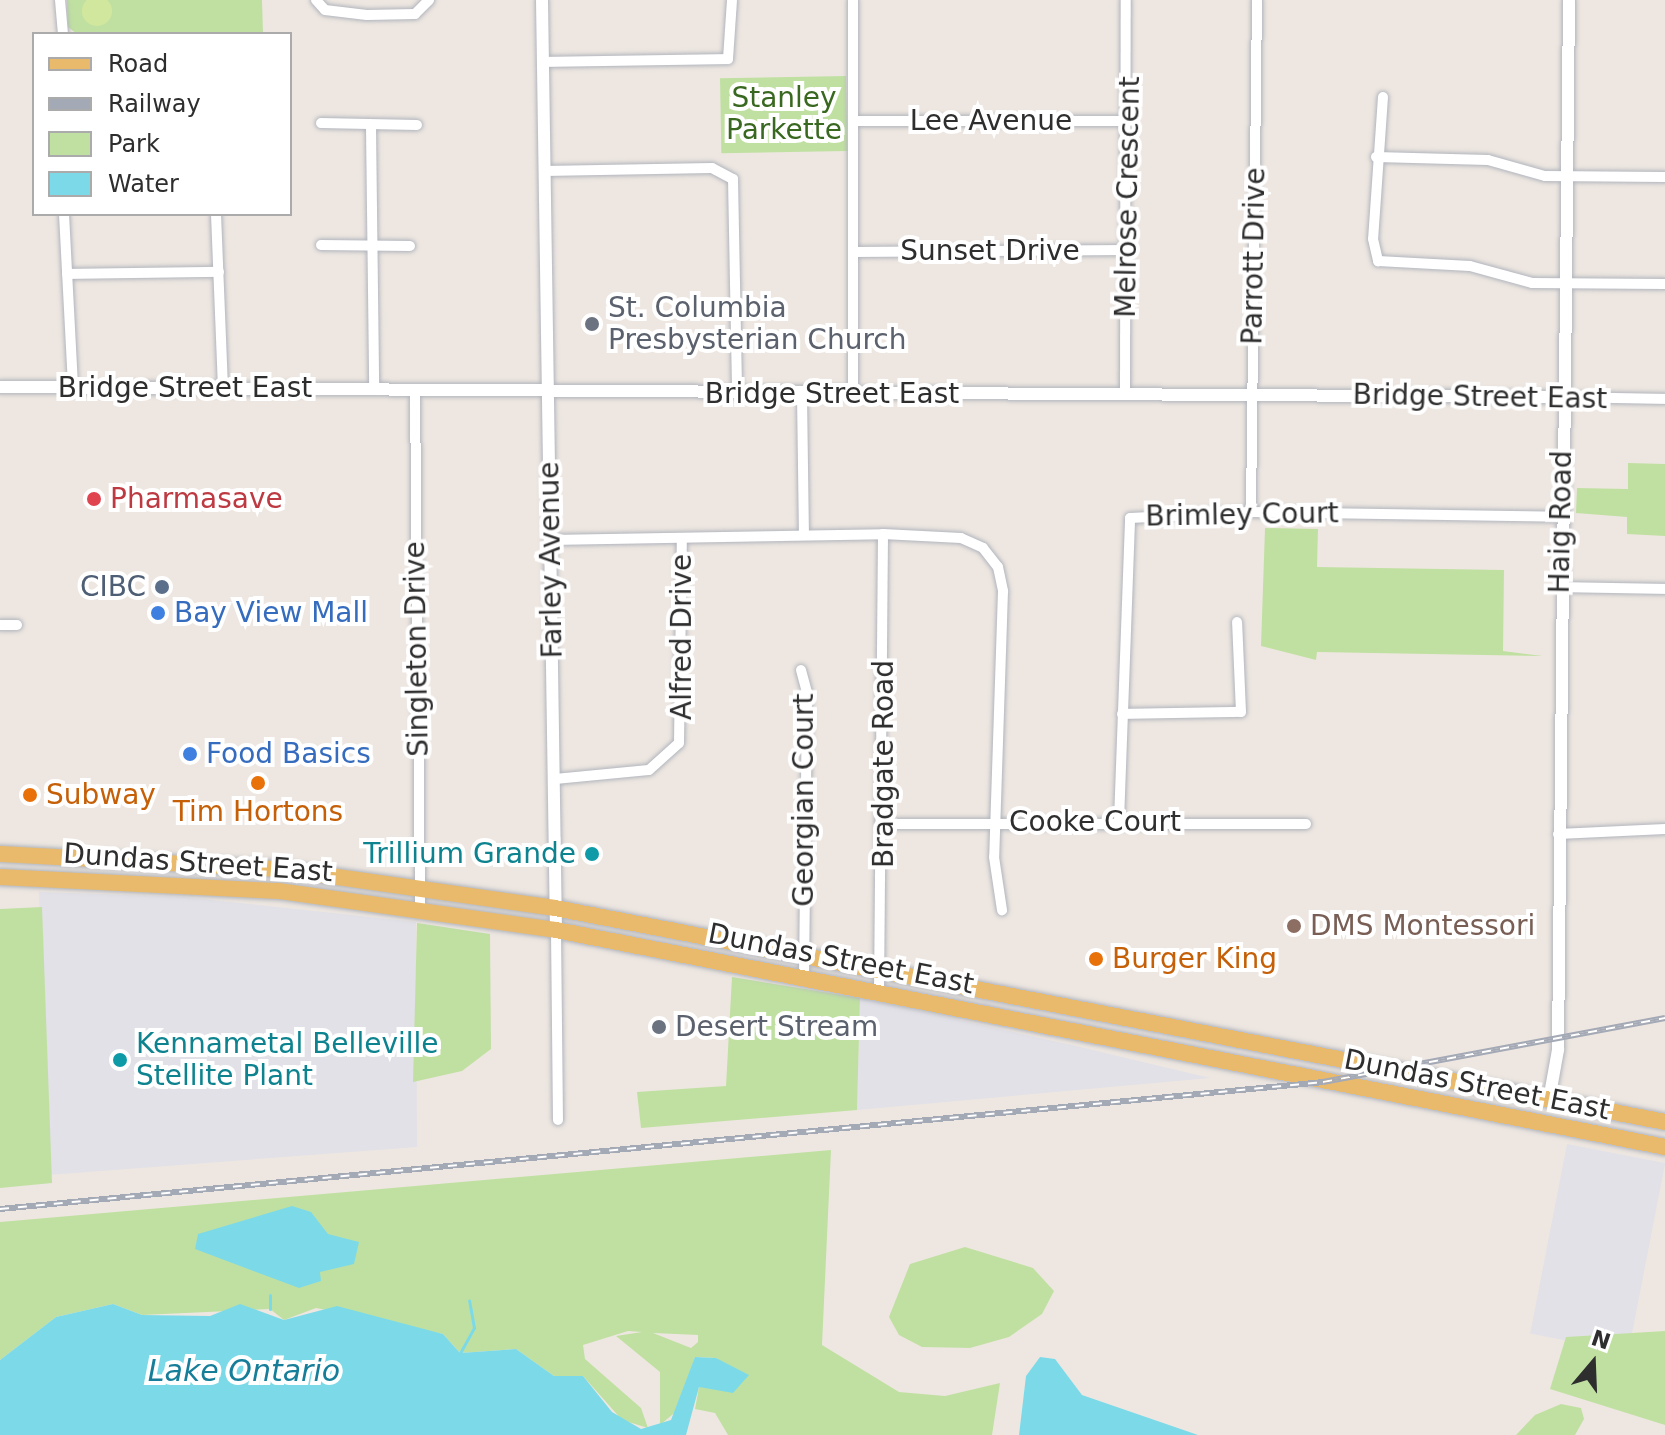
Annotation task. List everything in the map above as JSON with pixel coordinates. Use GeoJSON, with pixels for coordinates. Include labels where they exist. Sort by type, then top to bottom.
{"type":"FeatureCollection","features":[{"type":"Feature","properties":{"kind":"main road","name":"Dundas Street East"},"geometry":{"type":"LineString","coordinates":[[0,854],[228,865],[420,887],[555,908],[1665,1122]]}},
{"type":"Feature","properties":{"kind":"main road","name":"Dundas Street East"},"geometry":{"type":"LineString","coordinates":[[0,877],[240,888],[420,909],[556,930],[1665,1147]]}},
{"type":"Feature","properties":{"kind":"main road"},"geometry":{"type":"LineString","coordinates":[[615,941],[618,919]]}},
{"type":"Feature","properties":{"kind":"main road"},"geometry":{"type":"LineString","coordinates":[[1066,1030],[1068,1006]]}},
{"type":"Feature","properties":{"kind":"main road"},"geometry":{"type":"LineString","coordinates":[[1188,1054],[1191,1030]]}},
{"type":"Feature","properties":{"kind":"street"},"geometry":{"type":"LineString","coordinates":[[60,0],[63,32]]}},
{"type":"Feature","properties":{"kind":"street"},"geometry":{"type":"LineString","coordinates":[[316,0],[325,10],[367,15],[415,14],[429,0]]}},
{"type":"Feature","properties":{"kind":"street","name":"Farley Avenue"},"geometry":{"type":"LineString","coordinates":[[542,0],[558,1120]]}},
{"type":"Feature","properties":{"kind":"street"},"geometry":{"type":"LineString","coordinates":[[544,62],[728,59],[732,0]]}},
{"type":"Feature","properties":{"kind":"street"},"geometry":{"type":"LineString","coordinates":[[853,0],[853,394]]}},
{"type":"Feature","properties":{"kind":"street","name":"Melrose Crescent"},"geometry":{"type":"LineString","coordinates":[[1125,394],[1129,121],[1126,0]]}},
{"type":"Feature","properties":{"kind":"street","name":"Parrott Drive"},"geometry":{"type":"LineString","coordinates":[[1251,512],[1257,0]]}},
{"type":"Feature","properties":{"kind":"street","name":"Haig Road"},"geometry":{"type":"LineString","coordinates":[[1544,1124],[1554,1043],[1569,0]]}},
{"type":"Feature","properties":{"kind":"street"},"geometry":{"type":"LineString","coordinates":[[1383,97],[1376,157],[1378,261],[1470,266],[1565,283],[1665,284]]}},
{"type":"Feature","properties":{"kind":"street","name":"Lee Avenue"},"geometry":{"type":"LineString","coordinates":[[853,121],[1129,121]]}},
{"type":"Feature","properties":{"kind":"street"},"geometry":{"type":"LineString","coordinates":[[321,123],[371,127],[417,125]]}},
{"type":"Feature","properties":{"kind":"street"},"geometry":{"type":"LineString","coordinates":[[371,127],[374,388]]}},
{"type":"Feature","properties":{"kind":"street"},"geometry":{"type":"LineString","coordinates":[[1376,157],[1488,160],[1566,176],[1665,177]]}},
{"type":"Feature","properties":{"kind":"street"},"geometry":{"type":"LineString","coordinates":[[544,171],[712,168],[733,179],[737,394]]}},
{"type":"Feature","properties":{"kind":"street"},"geometry":{"type":"LineString","coordinates":[[64,216],[73,388]]}},
{"type":"Feature","properties":{"kind":"street"},"geometry":{"type":"LineString","coordinates":[[216,216],[223,387]]}},
{"type":"Feature","properties":{"kind":"street"},"geometry":{"type":"LineString","coordinates":[[321,245],[410,246]]}},
{"type":"Feature","properties":{"kind":"street","name":"Sunset Drive"},"geometry":{"type":"LineString","coordinates":[[853,252],[1127,250]]}},
{"type":"Feature","properties":{"kind":"street"},"geometry":{"type":"LineString","coordinates":[[67,274],[219,272]]}},
{"type":"Feature","properties":{"kind":"street","name":"Bridge Street East"},"geometry":{"type":"LineString","coordinates":[[0,387],[1665,399]]}},
{"type":"Feature","properties":{"kind":"street","name":"Singleton Drive"},"geometry":{"type":"LineString","coordinates":[[415,389],[420,909]]}},
{"type":"Feature","properties":{"kind":"street"},"geometry":{"type":"LineString","coordinates":[[802,395],[804,535]]}},
{"type":"Feature","properties":{"kind":"street","name":"Brimley Court"},"geometry":{"type":"LineString","coordinates":[[1119,821],[1130,518],[1251,512],[1561,517]]}},
{"type":"Feature","properties":{"kind":"street"},"geometry":{"type":"LineString","coordinates":[[550,540],[883,534],[961,538],[983,548],[998,567],[1004,619],[994,879],[1002,910]]}},
{"type":"Feature","properties":{"kind":"street","name":"Bradgate Road"},"geometry":{"type":"LineString","coordinates":[[879,993],[883,970],[883,534]]}},
{"type":"Feature","properties":{"kind":"street","name":"Alfred Drive"},"geometry":{"type":"LineString","coordinates":[[555,779],[649,770],[679,743],[682,539]]}},
{"type":"Feature","properties":{"kind":"street"},"geometry":{"type":"LineString","coordinates":[[1560,587],[1665,589]]}},
{"type":"Feature","properties":{"kind":"street"},"geometry":{"type":"LineString","coordinates":[[1122,714],[1241,712],[1237,622]]}},
{"type":"Feature","properties":{"kind":"street"},"geometry":{"type":"LineString","coordinates":[[0,625],[17,625]]}},
{"type":"Feature","properties":{"kind":"street","name":"Georgian Court"},"geometry":{"type":"LineString","coordinates":[[801,670],[804,979]]}},
{"type":"Feature","properties":{"kind":"street","name":"Cooke Court"},"geometry":{"type":"LineString","coordinates":[[884,824],[1119,821],[1306,824]]}},
{"type":"Feature","properties":{"kind":"street"},"geometry":{"type":"LineString","coordinates":[[1558,834],[1665,829]]}},
{"type":"Feature","properties":{"kind":"shaded area"},"geometry":{"type":"Polygon","coordinates":[[[39,892],[185,897],[416,922],[417,1147],[48,1175],[39,892]]]}},
{"type":"Feature","properties":{"kind":"shaded area"},"geometry":{"type":"Polygon","coordinates":[[[860,998],[1076,1046],[1210,1078],[857,1110],[860,998]]]}},
{"type":"Feature","properties":{"kind":"shaded area"},"geometry":{"type":"Polygon","coordinates":[[[1567,1144],[1665,1163],[1628,1353],[1530,1333],[1567,1144]]]}},
{"type":"Feature","properties":{"kind":"green space"},"geometry":{"type":"Polygon","coordinates":[[[88,-1],[106,-1],[111,5],[111,17],[103,25],[91,25],[83,17],[83,5],[88,-1]]]}},
{"type":"Feature","properties":{"kind":"green space"},"geometry":{"type":"Polygon","coordinates":[[[67,0],[262,0],[263,32],[74,32],[68,27],[67,0]]]}},
{"type":"Feature","properties":{"kind":"green space","name":"Stanley Parkette"},"geometry":{"type":"Polygon","coordinates":[[[846,76],[847,151],[721,153],[720,78],[846,76]]]}},
{"type":"Feature","properties":{"kind":"green space"},"geometry":{"type":"Polygon","coordinates":[[[1628,463],[1665,464],[1665,536],[1627,534],[1627,517],[1576,513],[1577,488],[1628,489],[1628,463]]]}},
{"type":"Feature","properties":{"kind":"green space"},"geometry":{"type":"Polygon","coordinates":[[[1265,528],[1318,529],[1317,567],[1504,570],[1503,651],[1543,656],[1317,652],[1316,660],[1261,646],[1265,528]]]}},
{"type":"Feature","properties":{"kind":"green space"},"geometry":{"type":"Polygon","coordinates":[[[42,907],[52,1183],[0,1188],[0,909],[42,907]]]}},
{"type":"Feature","properties":{"kind":"green space"},"geometry":{"type":"Polygon","coordinates":[[[417,923],[490,934],[491,1049],[462,1071],[413,1082],[417,923]]]}},
{"type":"Feature","properties":{"kind":"green space"},"geometry":{"type":"Polygon","coordinates":[[[732,977],[860,998],[857,1110],[641,1128],[637,1092],[726,1086],[732,977]]]}},
{"type":"Feature","properties":{"kind":"green space"},"geometry":{"type":"Polygon","coordinates":[[[831,1150],[822,1345],[899,1392],[945,1396],[1000,1383],[992,1435],[728,1435],[715,1413],[695,1409],[699,1387],[739,1375],[716,1358],[695,1357],[679,1409],[660,1425],[660,1372],[616,1336],[642,1332],[628,1331],[583,1345],[585,1359],[641,1408],[648,1428],[622,1420],[583,1376],[554,1376],[516,1349],[460,1353],[443,1334],[316,1308],[284,1320],[270,1309],[142,1315],[113,1304],[56,1317],[0,1360],[0,1222],[831,1150]],[[653,1333],[691,1348],[698,1342],[698,1335],[653,1333]]]}},
{"type":"Feature","properties":{"kind":"green space"},"geometry":{"type":"Polygon","coordinates":[[[965,1247],[1033,1268],[1054,1291],[1042,1314],[1009,1337],[970,1348],[922,1347],[899,1335],[889,1317],[910,1264],[965,1247]]]}},
{"type":"Feature","properties":{"kind":"green space"},"geometry":{"type":"Polygon","coordinates":[[[1665,1331],[1665,1425],[1550,1389],[1566,1337],[1665,1331]]]}},
{"type":"Feature","properties":{"kind":"green space"},"geometry":{"type":"Polygon","coordinates":[[[1561,1404],[1581,1408],[1584,1419],[1575,1435],[1516,1435],[1535,1415],[1561,1404]]]}},
{"type":"Feature","properties":{"kind":"water"},"geometry":{"type":"Polygon","coordinates":[[[292,1206],[311,1212],[328,1234],[359,1242],[354,1264],[320,1272],[321,1281],[299,1288],[195,1249],[198,1234],[292,1206]]]}},
{"type":"Feature","properties":{"kind":"water","name":"Lake Ontario"},"geometry":{"type":"Polygon","coordinates":[[[113,1304],[142,1315],[210,1316],[240,1304],[284,1320],[337,1306],[443,1334],[460,1353],[516,1349],[554,1376],[583,1376],[612,1412],[641,1429],[671,1420],[695,1357],[716,1358],[749,1375],[733,1393],[699,1387],[686,1435],[0,1435],[0,1360],[56,1317],[113,1304]]]}},
{"type":"Feature","properties":{"kind":"water"},"geometry":{"type":"Polygon","coordinates":[[[1040,1357],[1055,1359],[1082,1395],[1198,1435],[1019,1435],[1026,1376],[1040,1357]]]}},
{"type":"Feature","properties":{"kind":"waterway"},"geometry":{"type":"LineString","coordinates":[[270,1295],[270,1309]]}},
{"type":"Feature","properties":{"kind":"waterway"},"geometry":{"type":"LineString","coordinates":[[460,1353],[474,1328],[469,1300]]}},
{"type":"Feature","properties":{"kind":"railway"},"geometry":{"type":"LineString","coordinates":[[0,1209],[1323,1082],[1665,1018]]}},
{"type":"Feature","properties":{"kind":"place","name":"St. Columbia Presbysterian Church"},"geometry":{"type":"Point","coordinates":[592,324]}},
{"type":"Feature","properties":{"kind":"place","name":"Pharmasave"},"geometry":{"type":"Point","coordinates":[94,499]}},
{"type":"Feature","properties":{"kind":"place","name":"CIBC"},"geometry":{"type":"Point","coordinates":[162,587]}},
{"type":"Feature","properties":{"kind":"place","name":"Bay View Mall"},"geometry":{"type":"Point","coordinates":[158,613]}},
{"type":"Feature","properties":{"kind":"place","name":"Food Basics"},"geometry":{"type":"Point","coordinates":[190,754]}},
{"type":"Feature","properties":{"kind":"place","name":"Tim Hortons"},"geometry":{"type":"Point","coordinates":[258,783]}},
{"type":"Feature","properties":{"kind":"place","name":"Subway"},"geometry":{"type":"Point","coordinates":[30,795]}},
{"type":"Feature","properties":{"kind":"place","name":"Trillium Grande"},"geometry":{"type":"Point","coordinates":[592,854]}},
{"type":"Feature","properties":{"kind":"place","name":"DMS Montessori"},"geometry":{"type":"Point","coordinates":[1294,926]}},
{"type":"Feature","properties":{"kind":"place","name":"Burger King"},"geometry":{"type":"Point","coordinates":[1096,959]}},
{"type":"Feature","properties":{"kind":"place","name":"Desert Stream"},"geometry":{"type":"Point","coordinates":[659,1027]}},
{"type":"Feature","properties":{"kind":"place","name":"Kennametal Belleville Stellite Plant"},"geometry":{"type":"Point","coordinates":[120,1060]}}]}
